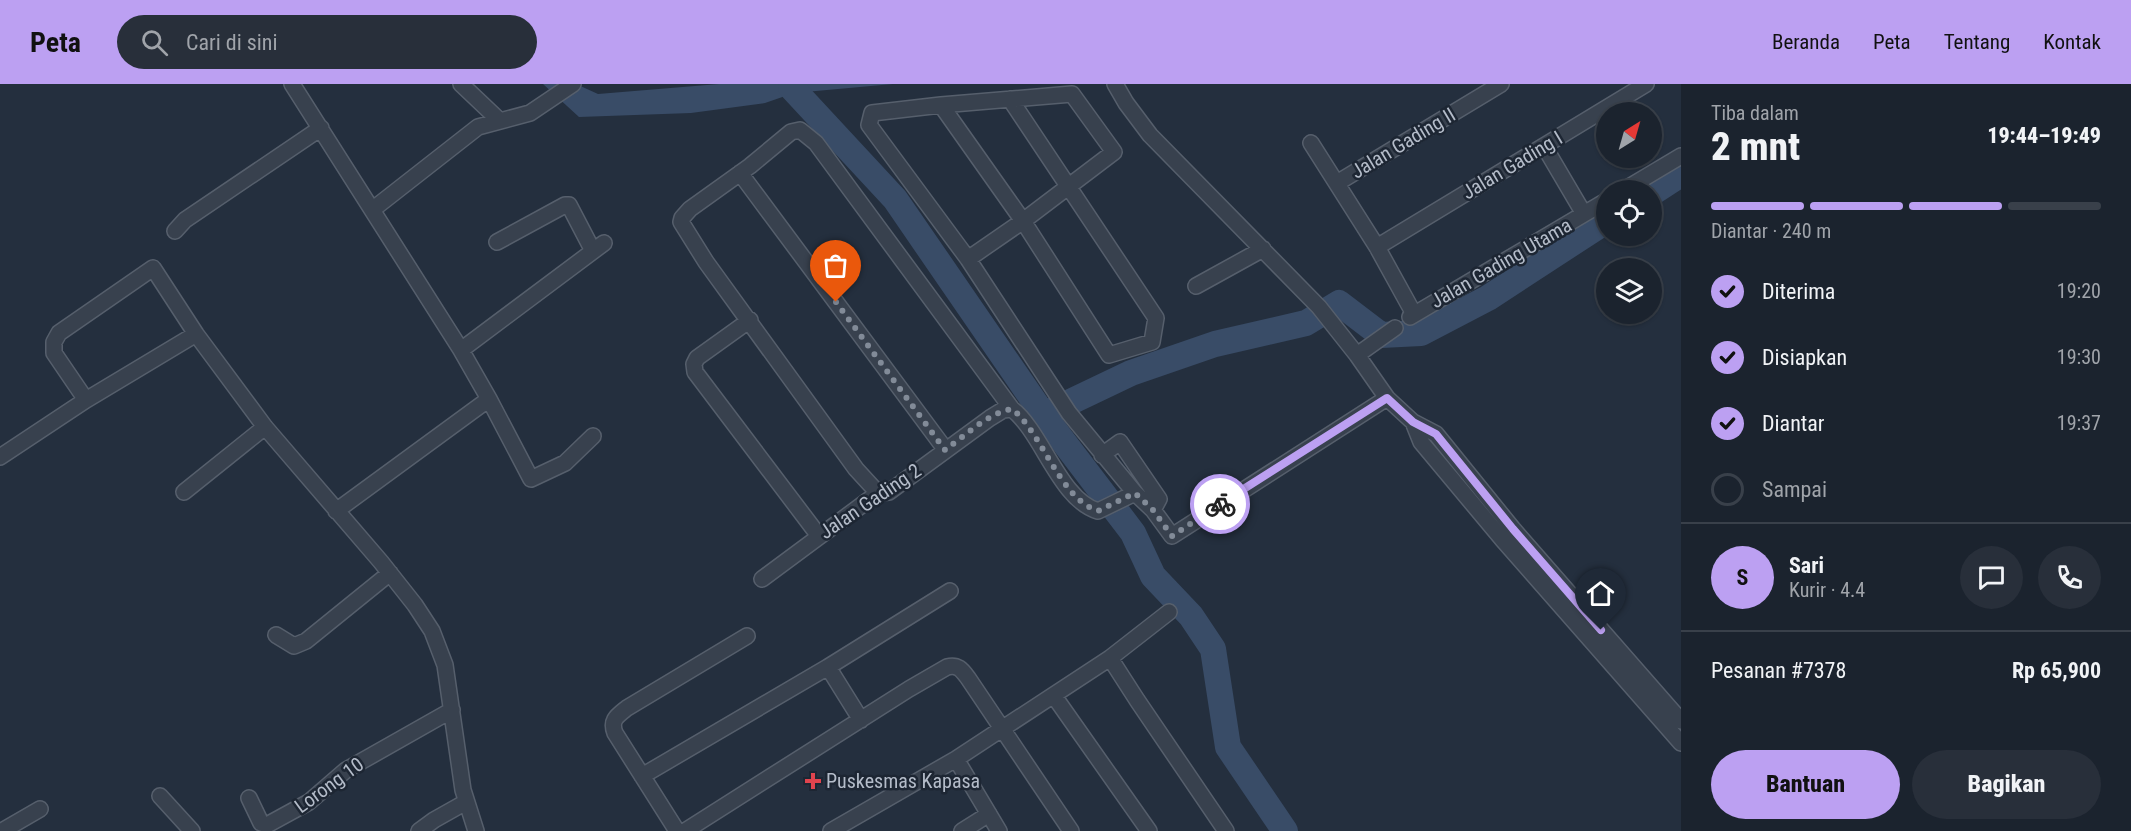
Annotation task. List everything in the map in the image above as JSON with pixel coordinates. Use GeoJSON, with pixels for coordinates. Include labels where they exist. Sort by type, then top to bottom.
{"type":"FeatureCollection","features":[{"type":"Feature","properties":{"kind":"street"},"geometry":{"type":"LineString","coordinates":[[292,84],[461,350],[531,479],[565,463],[593,436]]}},
{"type":"Feature","properties":{"kind":"street"},"geometry":{"type":"LineString","coordinates":[[461,84],[500,121]]}},
{"type":"Feature","properties":{"kind":"street"},"geometry":{"type":"LineString","coordinates":[[372,210],[478,127],[530,113],[573,84]]}},
{"type":"Feature","properties":{"kind":"street"},"geometry":{"type":"LineString","coordinates":[[1115,84],[1126,104],[1150,135],[1263,249],[1323,314],[1357,355],[1387,398],[1413,422],[1436,434],[1513,529],[1681,721]]}},
{"type":"Feature","properties":{"kind":"street","name":"Jalan Gading II"},"geometry":{"type":"LineString","coordinates":[[1337,183],[1501,84]]}},
{"type":"Feature","properties":{"kind":"street","name":"Jalan Gading I"},"geometry":{"type":"LineString","coordinates":[[1377,247],[1646,84]]}},
{"type":"Feature","properties":{"kind":"street"},"geometry":{"type":"LineString","coordinates":[[968,259],[1114,153],[1072,94],[872,113],[869,125],[968,259],[1055,393],[1102,454],[1130,496],[1153,510],[1172,536],[1387,398]]}},
{"type":"Feature","properties":{"kind":"street"},"geometry":{"type":"LineString","coordinates":[[941,105],[1023,221],[1109,356],[1152,342],[1156,318],[1010,99]]}},
{"type":"Feature","properties":{"kind":"street"},"geometry":{"type":"LineString","coordinates":[[175,231],[185,220],[321,128]]}},
{"type":"Feature","properties":{"kind":"street"},"geometry":{"type":"LineString","coordinates":[[878,493],[856,469],[706,262],[681,222],[690,209],[791,132],[800,130],[816,143],[1012,409],[1026,424],[1045,455],[1079,500],[1088,508],[1098,511],[1130,496]]}},
{"type":"Feature","properties":{"kind":"street","name":"Jalan Gading Utama"},"geometry":{"type":"LineString","coordinates":[[1311,143],[1377,247],[1412,316],[1596,207]]}},
{"type":"Feature","properties":{"kind":"street"},"geometry":{"type":"LineString","coordinates":[[1544,146],[1584,214]]}},
{"type":"Feature","properties":{"kind":"street"},"geometry":{"type":"LineString","coordinates":[[1641,180],[1681,156]]}},
{"type":"Feature","properties":{"kind":"street"},"geometry":{"type":"LineString","coordinates":[[740,173],[945,450]]}},
{"type":"Feature","properties":{"kind":"street"},"geometry":{"type":"LineString","coordinates":[[461,350],[598,247],[569,205],[565,205],[497,242]]}},
{"type":"Feature","properties":{"kind":"street"},"geometry":{"type":"LineString","coordinates":[[1196,286],[1263,249]]}},
{"type":"Feature","properties":{"kind":"street"},"geometry":{"type":"LineString","coordinates":[[86,400],[54,353],[53,346],[57,336],[83,315],[153,268],[196,334],[265,427],[390,573],[424,618],[446,665],[466,802],[476,831]]}},
{"type":"Feature","properties":{"kind":"street"},"geometry":{"type":"LineString","coordinates":[[750,320],[697,358],[694,364],[695,372],[819,536]]}},
{"type":"Feature","properties":{"kind":"street"},"geometry":{"type":"LineString","coordinates":[[1357,355],[1395,327]]}},
{"type":"Feature","properties":{"kind":"street"},"geometry":{"type":"LineString","coordinates":[[0,457],[86,400],[196,334]]}},
{"type":"Feature","properties":{"kind":"street"},"geometry":{"type":"LineString","coordinates":[[336,511],[489,399]]}},
{"type":"Feature","properties":{"kind":"street","name":"Jalan Gading 2"},"geometry":{"type":"LineString","coordinates":[[762,579],[878,493],[889,492],[990,418],[1003,410],[1012,409]]}},
{"type":"Feature","properties":{"kind":"street"},"geometry":{"type":"LineString","coordinates":[[1413,422],[1421,442],[1502,539],[1681,742]]}},
{"type":"Feature","properties":{"kind":"street"},"geometry":{"type":"LineString","coordinates":[[184,492],[265,427]]}},
{"type":"Feature","properties":{"kind":"street"},"geometry":{"type":"LineString","coordinates":[[1102,454],[1120,441],[1159,499],[1153,510]]}},
{"type":"Feature","properties":{"kind":"street"},"geometry":{"type":"LineString","coordinates":[[276,635],[294,646],[306,641],[390,573]]}},
{"type":"Feature","properties":{"kind":"street"},"geometry":{"type":"LineString","coordinates":[[642,776],[828,667],[950,591]]}},
{"type":"Feature","properties":{"kind":"street"},"geometry":{"type":"LineString","coordinates":[[831,831],[957,759],[1002,730],[1110,658],[1169,612]]}},
{"type":"Feature","properties":{"kind":"street"},"geometry":{"type":"LineString","coordinates":[[677,831],[612,725],[615,718],[627,708],[747,636]]}},
{"type":"Feature","properties":{"kind":"street"},"geometry":{"type":"LineString","coordinates":[[1110,658],[1226,831]]}},
{"type":"Feature","properties":{"kind":"street"},"geometry":{"type":"LineString","coordinates":[[686,831],[909,689],[954,665],[960,668],[968,678],[1071,831]]}},
{"type":"Feature","properties":{"kind":"street"},"geometry":{"type":"LineString","coordinates":[[828,667],[861,720]]}},
{"type":"Feature","properties":{"kind":"street"},"geometry":{"type":"LineString","coordinates":[[1054,696],[1149,831]]}},
{"type":"Feature","properties":{"kind":"street","name":"Lorong 10"},"geometry":{"type":"LineString","coordinates":[[249,798],[261,823],[267,825],[309,802],[346,770],[452,710]]}},
{"type":"Feature","properties":{"kind":"street"},"geometry":{"type":"LineString","coordinates":[[957,759],[999,831]]}},
{"type":"Feature","properties":{"kind":"street"},"geometry":{"type":"LineString","coordinates":[[160,796],[192,831]]}},
{"type":"Feature","properties":{"kind":"street"},"geometry":{"type":"LineString","coordinates":[[419,831],[466,802]]}},
{"type":"Feature","properties":{"kind":"street"},"geometry":{"type":"LineString","coordinates":[[2,831],[39,809]]}},
{"type":"Feature","properties":{"kind":"street"},"geometry":{"type":"LineString","coordinates":[[962,831],[989,814]]}},
{"type":"Feature","properties":{"kind":"water"},"geometry":{"type":"Polygon","coordinates":[[[543,84],[576,84],[598,94],[719,84],[893,84],[794,93],[765,103],[691,113],[579,117],[543,84]]]}},
{"type":"Feature","properties":{"kind":"waterway"},"geometry":{"type":"LineString","coordinates":[[791,87],[895,199],[1047,420],[1133,533],[1153,576],[1191,616],[1213,649],[1228,747],[1285,831]]}},
{"type":"Feature","properties":{"kind":"waterway"},"geometry":{"type":"LineString","coordinates":[[1662,186],[1681,174]]}},
{"type":"Feature","properties":{"kind":"waterway"},"geometry":{"type":"LineString","coordinates":[[1043,415],[1131,373],[1215,344],[1306,323],[1339,303],[1381,335],[1421,333],[1488,298],[1596,228]]}},
{"type":"Feature","properties":{"kind":"way so far"},"geometry":{"type":"LineString","coordinates":[[836,302],[945,450],[1003,410],[1012,409],[1019,414],[1053,466],[1088,508],[1098,511],[1135,493],[1153,510],[1172,536],[1220,504]]}},
{"type":"Feature","properties":{"kind":"place","name":"Puskesmas Kapasa"},"geometry":{"type":"Point","coordinates":[813,781]}},
{"type":"Feature","properties":{"kind":"route"},"geometry":{"type":"LineString","coordinates":[[1220,504],[1387,398],[1413,422],[1436,434],[1513,529],[1601,630]]}}]}
